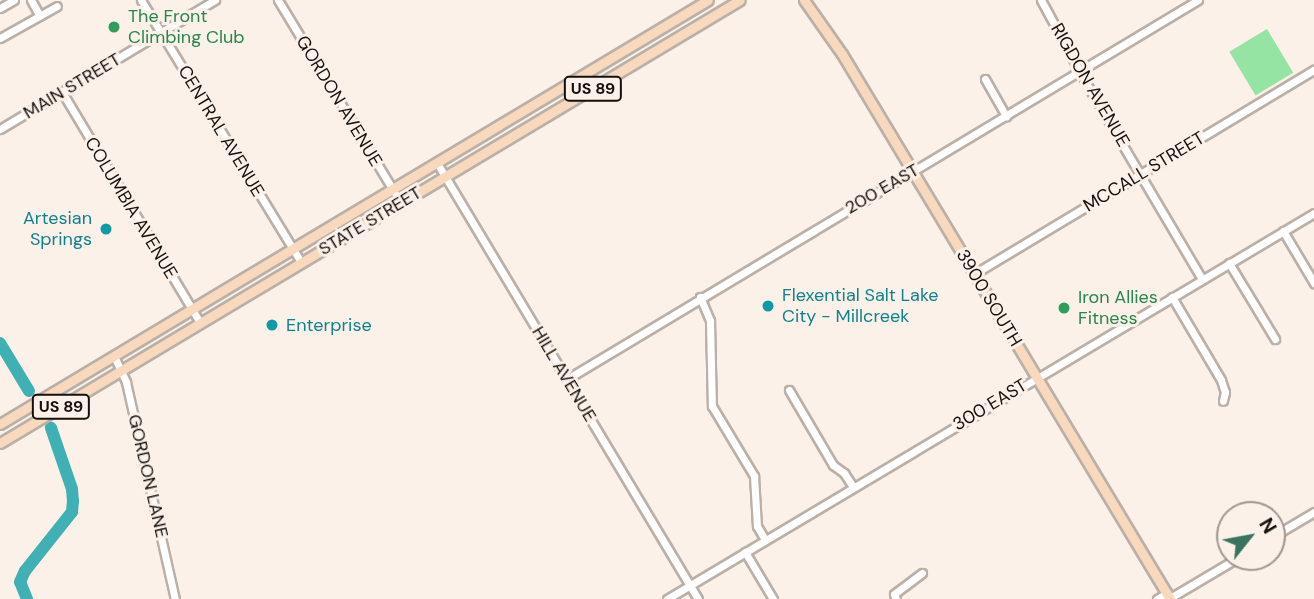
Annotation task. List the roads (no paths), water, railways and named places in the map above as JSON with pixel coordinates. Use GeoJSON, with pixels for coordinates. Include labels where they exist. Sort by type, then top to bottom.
{"type":"FeatureCollection","features":[{"type":"Feature","properties":{"kind":"main road","name":"STATE STREET"},"geometry":{"type":"LineString","coordinates":[[0,424],[708,0]]}},
{"type":"Feature","properties":{"kind":"main road","name":"STATE STREET"},"geometry":{"type":"LineString","coordinates":[[0,443],[740,0]]}},
{"type":"Feature","properties":{"kind":"main road","name":"3900 SOUTH"},"geometry":{"type":"LineString","coordinates":[[804,0],[842,54],[1169,597]]}},
{"type":"Feature","properties":{"kind":"street"},"geometry":{"type":"LineString","coordinates":[[0,8],[14,0]]}},
{"type":"Feature","properties":{"kind":"street"},"geometry":{"type":"LineString","coordinates":[[31,0],[40,16]]}},
{"type":"Feature","properties":{"kind":"street","name":"CENTRAL AVENUE"},"geometry":{"type":"LineString","coordinates":[[141,0],[301,262]]}},
{"type":"Feature","properties":{"kind":"street","name":"MAIN STREET"},"geometry":{"type":"LineString","coordinates":[[0,129],[215,0]]}},
{"type":"Feature","properties":{"kind":"street","name":"GORDON AVENUE"},"geometry":{"type":"LineString","coordinates":[[278,0],[401,203]]}},
{"type":"Feature","properties":{"kind":"street","name":"RIGDON AVENUE"},"geometry":{"type":"LineString","coordinates":[[1041,0],[1202,279]]}},
{"type":"Feature","properties":{"kind":"street","name":"200 EAST"},"geometry":{"type":"LineString","coordinates":[[567,379],[1198,0]]}},
{"type":"Feature","properties":{"kind":"street"},"geometry":{"type":"LineString","coordinates":[[0,37],[57,6]]}},
{"type":"Feature","properties":{"kind":"street","name":"MCCALL STREET"},"geometry":{"type":"LineString","coordinates":[[974,274],[1314,69]]}},
{"type":"Feature","properties":{"kind":"street"},"geometry":{"type":"LineString","coordinates":[[985,79],[1006,116]]}},
{"type":"Feature","properties":{"kind":"street","name":"COLUMBIA AVENUE"},"geometry":{"type":"LineString","coordinates":[[62,92],[200,323]]}},
{"type":"Feature","properties":{"kind":"street","name":"HILL AVENUE"},"geometry":{"type":"LineString","coordinates":[[437,163],[698,599]]}},
{"type":"Feature","properties":{"kind":"street","name":"300 EAST"},"geometry":{"type":"LineString","coordinates":[[667,599],[1314,213]]}},
{"type":"Feature","properties":{"kind":"street"},"geometry":{"type":"LineString","coordinates":[[1283,231],[1314,283]]}},
{"type":"Feature","properties":{"kind":"street"},"geometry":{"type":"LineString","coordinates":[[1229,263],[1275,339]]}},
{"type":"Feature","properties":{"kind":"street"},"geometry":{"type":"LineString","coordinates":[[700,297],[710,321],[712,406],[754,476],[757,526],[765,540]]}},
{"type":"Feature","properties":{"kind":"street"},"geometry":{"type":"LineString","coordinates":[[1172,297],[1221,380],[1225,392],[1223,401]]}},
{"type":"Feature","properties":{"kind":"street","name":"GORDON LANE"},"geometry":{"type":"LineString","coordinates":[[114,356],[121,370],[154,498],[175,599]]}},
{"type":"Feature","properties":{"kind":"street"},"geometry":{"type":"LineString","coordinates":[[789,390],[831,462],[844,473],[853,487]]}},
{"type":"Feature","properties":{"kind":"street"},"geometry":{"type":"LineString","coordinates":[[1286,529],[1314,512]]}},
{"type":"Feature","properties":{"kind":"street"},"geometry":{"type":"LineString","coordinates":[[745,552],[773,599]]}},
{"type":"Feature","properties":{"kind":"street"},"geometry":{"type":"LineString","coordinates":[[1157,599],[1169,597],[1216,570]]}},
{"type":"Feature","properties":{"kind":"street"},"geometry":{"type":"LineString","coordinates":[[896,599],[894,594],[922,573]]}},
{"type":"Feature","properties":{"kind":"waterway"},"geometry":{"type":"LineString","coordinates":[[0,343],[29,391]]}},
{"type":"Feature","properties":{"kind":"waterway"},"geometry":{"type":"LineString","coordinates":[[27,599],[20,582],[25,571],[72,512],[72,489],[51,428]]}},
{"type":"Feature","properties":{"kind":"place","name":"The Front Climbing Club"},"geometry":{"type":"Point","coordinates":[114,27]}},
{"type":"Feature","properties":{"kind":"place","name":"Artesian Springs"},"geometry":{"type":"Point","coordinates":[106,229]}},
{"type":"Feature","properties":{"kind":"place","name":"Flexential Salt Lake City - Millcreek"},"geometry":{"type":"Point","coordinates":[768,306]}},
{"type":"Feature","properties":{"kind":"place","name":"Iron Allies Fitness"},"geometry":{"type":"Point","coordinates":[1064,308]}},
{"type":"Feature","properties":{"kind":"place","name":"Enterprise"},"geometry":{"type":"Point","coordinates":[272,325]}}]}
